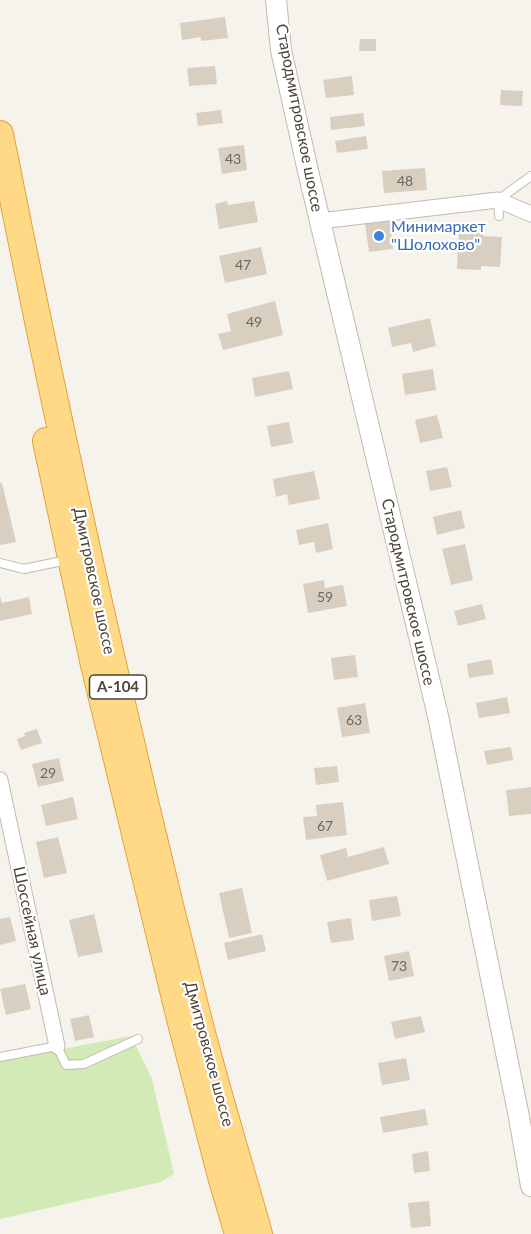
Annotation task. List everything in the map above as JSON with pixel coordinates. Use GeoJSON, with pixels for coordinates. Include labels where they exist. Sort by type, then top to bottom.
{"type":"FeatureCollection","features":[{"type":"Feature","properties":{"kind":"highway","name":"Дмитровское шоссе"},"geometry":{"type":"LineString","coordinates":[[0,134],[111,659],[196,1012],[259,1234]]}},
{"type":"Feature","properties":{"kind":"highway","name":"Дмитровское шоссе"},"geometry":{"type":"LineString","coordinates":[[0,224],[94,665],[177,1007],[238,1234]]}},
{"type":"Feature","properties":{"kind":"street","name":"Стародмитровское шоссе"},"geometry":{"type":"LineString","coordinates":[[276,0],[281,50],[438,716],[517,1105],[531,1186]]}},
{"type":"Feature","properties":{"kind":"street"},"geometry":{"type":"LineString","coordinates":[[320,221],[498,200],[531,214]]}},
{"type":"Feature","properties":{"kind":"street","name":"Шоссейная улица"},"geometry":{"type":"LineString","coordinates":[[0,780],[57,1046]]}},
{"type":"Feature","properties":{"kind":"lane"},"geometry":{"type":"LineString","coordinates":[[499,216],[498,200],[531,176]]}},
{"type":"Feature","properties":{"kind":"lane"},"geometry":{"type":"LineString","coordinates":[[0,564],[24,569],[71,559]]}},
{"type":"Feature","properties":{"kind":"lane"},"geometry":{"type":"LineString","coordinates":[[0,1057],[57,1046],[66,1065],[84,1064],[138,1039]]}},
{"type":"Feature","properties":{"kind":"lane"},"geometry":{"type":"LineString","coordinates":[[222,1180],[224,1212]]}},
{"type":"Feature","properties":{"kind":"green space"},"geometry":{"type":"Polygon","coordinates":[[[131,1036],[152,1079],[174,1174],[161,1182],[0,1219],[0,1061],[131,1036]]]}},
{"type":"Feature","properties":{"kind":"building"},"geometry":{"type":"Polygon","coordinates":[[[225,17],[228,38],[201,41],[201,37],[182,40],[180,23],[225,17]]]}},
{"type":"Feature","properties":{"kind":"building"},"geometry":{"type":"Polygon","coordinates":[[[360,39],[376,39],[376,51],[359,51],[360,39]]]}},
{"type":"Feature","properties":{"kind":"building"},"geometry":{"type":"Polygon","coordinates":[[[215,66],[217,84],[189,86],[187,68],[215,66]]]}},
{"type":"Feature","properties":{"kind":"building"},"geometry":{"type":"Polygon","coordinates":[[[352,76],[354,95],[326,98],[323,80],[352,76]]]}},
{"type":"Feature","properties":{"kind":"building"},"geometry":{"type":"Polygon","coordinates":[[[501,90],[523,91],[522,106],[500,105],[501,90]]]}},
{"type":"Feature","properties":{"kind":"building"},"geometry":{"type":"Polygon","coordinates":[[[221,110],[223,123],[198,126],[196,113],[221,110]]]}},
{"type":"Feature","properties":{"kind":"building"},"geometry":{"type":"Polygon","coordinates":[[[363,113],[365,126],[331,130],[330,117],[363,113]]]}},
{"type":"Feature","properties":{"kind":"building"},"geometry":{"type":"Polygon","coordinates":[[[366,136],[368,149],[337,153],[335,141],[366,136]]]}},
{"type":"Feature","properties":{"kind":"building"},"geometry":{"type":"Polygon","coordinates":[[[244,145],[247,170],[222,174],[218,148],[244,145]]]}},
{"type":"Feature","properties":{"kind":"building"},"geometry":{"type":"Polygon","coordinates":[[[425,168],[427,190],[384,193],[382,171],[425,168]]]}},
{"type":"Feature","properties":{"kind":"building"},"geometry":{"type":"Polygon","coordinates":[[[227,201],[228,205],[254,201],[258,222],[219,229],[215,204],[227,201]]]}},
{"type":"Feature","properties":{"kind":"building","name":"Минимаркет \"Шолохово\""},"geometry":{"type":"Polygon","coordinates":[[[390,221],[393,249],[369,252],[365,224],[390,221]]]}},
{"type":"Feature","properties":{"kind":"building"},"geometry":{"type":"Polygon","coordinates":[[[459,232],[502,237],[500,267],[481,266],[481,270],[457,269],[459,232]]]}},
{"type":"Feature","properties":{"kind":"building"},"geometry":{"type":"Polygon","coordinates":[[[261,247],[267,274],[225,283],[219,256],[261,247]]]}},
{"type":"Feature","properties":{"kind":"building"},"geometry":{"type":"Polygon","coordinates":[[[275,301],[283,335],[223,350],[218,334],[231,331],[227,314],[275,301]]]}},
{"type":"Feature","properties":{"kind":"building"},"geometry":{"type":"Polygon","coordinates":[[[430,318],[436,346],[413,352],[411,343],[392,347],[388,328],[430,318]]]}},
{"type":"Feature","properties":{"kind":"building"},"geometry":{"type":"Polygon","coordinates":[[[433,369],[436,390],[405,395],[402,374],[433,369]]]}},
{"type":"Feature","properties":{"kind":"building"},"geometry":{"type":"Polygon","coordinates":[[[289,371],[293,389],[255,397],[252,378],[289,371]]]}},
{"type":"Feature","properties":{"kind":"building"},"geometry":{"type":"Polygon","coordinates":[[[437,415],[443,438],[420,443],[415,420],[437,415]]]}},
{"type":"Feature","properties":{"kind":"building"},"geometry":{"type":"Polygon","coordinates":[[[289,422],[293,443],[271,447],[267,426],[289,422]]]}},
{"type":"Feature","properties":{"kind":"building"},"geometry":{"type":"Polygon","coordinates":[[[447,467],[452,487],[430,491],[426,471],[447,467]]]}},
{"type":"Feature","properties":{"kind":"building"},"geometry":{"type":"Polygon","coordinates":[[[314,471],[320,499],[289,505],[287,494],[276,497],[273,479],[314,471]]]}},
{"type":"Feature","properties":{"kind":"building"},"geometry":{"type":"Polygon","coordinates":[[[0,483],[2,483],[16,542],[0,545],[0,483]]]}},
{"type":"Feature","properties":{"kind":"building"},"geometry":{"type":"Polygon","coordinates":[[[461,510],[465,528],[437,535],[433,517],[461,510]]]}},
{"type":"Feature","properties":{"kind":"building"},"geometry":{"type":"Polygon","coordinates":[[[328,523],[333,549],[316,553],[314,542],[299,545],[296,530],[328,523]]]}},
{"type":"Feature","properties":{"kind":"building"},"geometry":{"type":"Polygon","coordinates":[[[465,544],[473,580],[451,585],[442,549],[465,544]]]}},
{"type":"Feature","properties":{"kind":"building"},"geometry":{"type":"Polygon","coordinates":[[[324,580],[325,588],[343,585],[347,606],[308,613],[303,584],[324,580]]]}},
{"type":"Feature","properties":{"kind":"building"},"geometry":{"type":"Polygon","coordinates":[[[0,596],[2,603],[29,597],[32,614],[0,621],[0,596]]]}},
{"type":"Feature","properties":{"kind":"building"},"geometry":{"type":"Polygon","coordinates":[[[482,604],[486,619],[458,626],[454,611],[482,604]]]}},
{"type":"Feature","properties":{"kind":"building"},"geometry":{"type":"Polygon","coordinates":[[[355,655],[358,677],[334,680],[331,658],[355,655]]]}},
{"type":"Feature","properties":{"kind":"building"},"geometry":{"type":"Polygon","coordinates":[[[491,659],[494,674],[469,678],[467,664],[491,659]]]}},
{"type":"Feature","properties":{"kind":"building"},"geometry":{"type":"Polygon","coordinates":[[[507,697],[510,713],[479,718],[476,703],[507,697]]]}},
{"type":"Feature","properties":{"kind":"building"},"geometry":{"type":"Polygon","coordinates":[[[365,703],[370,733],[342,737],[337,708],[365,703]]]}},
{"type":"Feature","properties":{"kind":"building"},"geometry":{"type":"Polygon","coordinates":[[[37,729],[42,743],[21,750],[17,739],[25,736],[24,733],[37,729]]]}},
{"type":"Feature","properties":{"kind":"building"},"geometry":{"type":"Polygon","coordinates":[[[511,747],[513,760],[487,765],[484,751],[511,747]]]}},
{"type":"Feature","properties":{"kind":"building"},"geometry":{"type":"Polygon","coordinates":[[[59,758],[64,781],[38,787],[32,764],[59,758]]]}},
{"type":"Feature","properties":{"kind":"building"},"geometry":{"type":"Polygon","coordinates":[[[337,766],[339,782],[316,785],[314,768],[337,766]]]}},
{"type":"Feature","properties":{"kind":"building"},"geometry":{"type":"Polygon","coordinates":[[[531,787],[531,814],[509,816],[506,790],[531,787]]]}},
{"type":"Feature","properties":{"kind":"building"},"geometry":{"type":"Polygon","coordinates":[[[73,797],[78,819],[46,826],[41,805],[73,797]]]}},
{"type":"Feature","properties":{"kind":"building"},"geometry":{"type":"Polygon","coordinates":[[[343,802],[347,835],[306,840],[303,817],[317,816],[316,805],[343,802]]]}},
{"type":"Feature","properties":{"kind":"building"},"geometry":{"type":"Polygon","coordinates":[[[58,837],[67,873],[44,878],[36,842],[58,837]]]}},
{"type":"Feature","properties":{"kind":"building"},"geometry":{"type":"Polygon","coordinates":[[[384,847],[389,864],[327,881],[320,855],[346,848],[348,857],[384,847]]]}},
{"type":"Feature","properties":{"kind":"building"},"geometry":{"type":"Polygon","coordinates":[[[242,888],[252,933],[229,938],[219,893],[242,888]]]}},
{"type":"Feature","properties":{"kind":"building"},"geometry":{"type":"Polygon","coordinates":[[[397,896],[401,916],[372,921],[369,900],[397,896]]]}},
{"type":"Feature","properties":{"kind":"building"},"geometry":{"type":"Polygon","coordinates":[[[94,914],[103,952],[78,957],[69,920],[94,914]]]}},
{"type":"Feature","properties":{"kind":"building"},"geometry":{"type":"Polygon","coordinates":[[[10,917],[16,941],[0,945],[0,919],[10,917]]]}},
{"type":"Feature","properties":{"kind":"building"},"geometry":{"type":"Polygon","coordinates":[[[351,918],[354,940],[331,943],[327,922],[351,918]]]}},
{"type":"Feature","properties":{"kind":"building"},"geometry":{"type":"Polygon","coordinates":[[[262,934],[266,951],[228,960],[224,943],[262,934]]]}},
{"type":"Feature","properties":{"kind":"building"},"geometry":{"type":"Polygon","coordinates":[[[409,951],[414,976],[389,981],[384,956],[409,951]]]}},
{"type":"Feature","properties":{"kind":"building"},"geometry":{"type":"Polygon","coordinates":[[[25,984],[31,1009],[6,1015],[0,989],[25,984]]]}},
{"type":"Feature","properties":{"kind":"building"},"geometry":{"type":"Polygon","coordinates":[[[89,1015],[94,1037],[75,1041],[70,1019],[89,1015]]]}},
{"type":"Feature","properties":{"kind":"building"},"geometry":{"type":"Polygon","coordinates":[[[421,1016],[425,1032],[395,1039],[391,1022],[421,1016]]]}},
{"type":"Feature","properties":{"kind":"building"},"geometry":{"type":"Polygon","coordinates":[[[406,1058],[410,1080],[382,1085],[378,1063],[406,1058]]]}},
{"type":"Feature","properties":{"kind":"building"},"geometry":{"type":"Polygon","coordinates":[[[425,1109],[428,1125],[383,1133],[380,1117],[425,1109]]]}},
{"type":"Feature","properties":{"kind":"building"},"geometry":{"type":"Polygon","coordinates":[[[428,1151],[430,1171],[414,1173],[412,1154],[428,1151]]]}},
{"type":"Feature","properties":{"kind":"building"},"geometry":{"type":"Polygon","coordinates":[[[429,1201],[431,1226],[411,1228],[408,1203],[429,1201]]]}},
{"type":"Feature","properties":{"kind":"place","name":"Минимаркет \"Шолохово\""},"geometry":{"type":"Point","coordinates":[379,236]}}]}
